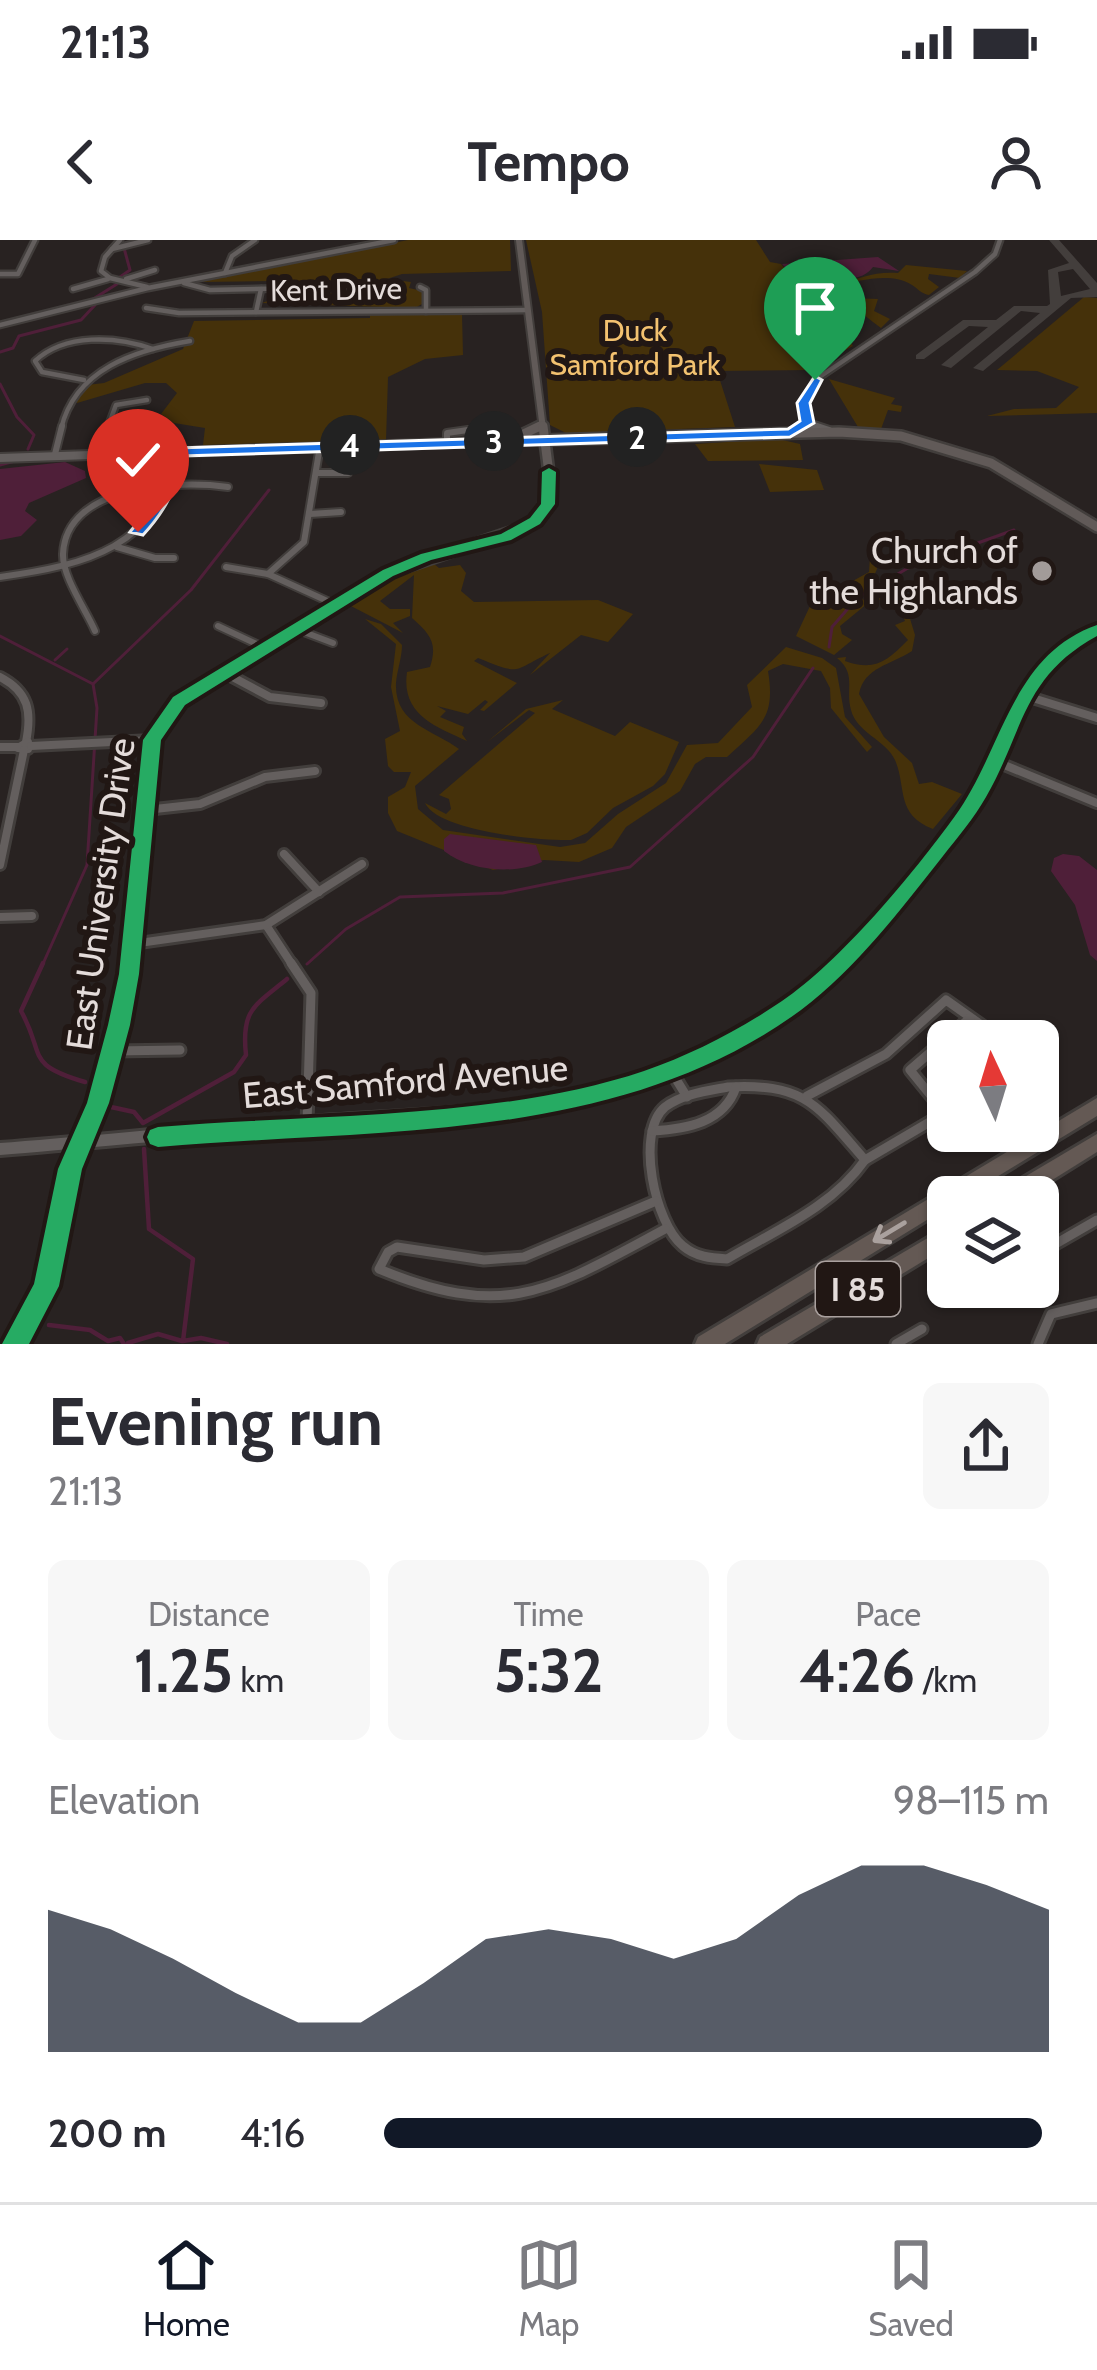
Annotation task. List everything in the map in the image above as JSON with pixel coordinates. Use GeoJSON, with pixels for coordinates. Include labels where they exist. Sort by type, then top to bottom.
{"type":"FeatureCollection","features":[{"type":"Feature","properties":{"kind":"highway","name":"I 85"},"geometry":{"type":"LineString","coordinates":[[706,1344],[1097,1106]]}},
{"type":"Feature","properties":{"kind":"highway"},"geometry":{"type":"LineString","coordinates":[[1042,1176],[1097,1142]]}},
{"type":"Feature","properties":{"kind":"highway","name":"I 85"},"geometry":{"type":"LineString","coordinates":[[768,1344],[927,1247]]}},
{"type":"Feature","properties":{"kind":"main road","name":"East University Drive"},"geometry":{"type":"LineString","coordinates":[[14,1344],[46,1286],[68,1177],[112,1051],[132,944],[152,740],[179,701],[223,672],[409,563],[503,538],[528,526],[550,498],[519,240]]}},
{"type":"Feature","properties":{"kind":"main road"},"geometry":{"type":"LineString","coordinates":[[511,440],[532,434],[542,424],[577,439]]}},
{"type":"Feature","properties":{"kind":"main road"},"geometry":{"type":"LineString","coordinates":[[544,440],[790,433],[809,428],[912,438],[971,455],[1097,527]]}},
{"type":"Feature","properties":{"kind":"main road"},"geometry":{"type":"LineString","coordinates":[[546,454],[577,439]]}},
{"type":"Feature","properties":{"kind":"street"},"geometry":{"type":"LineString","coordinates":[[0,274],[18,274],[35,240]]}},
{"type":"Feature","properties":{"kind":"street"},"geometry":{"type":"LineString","coordinates":[[110,278],[100,268],[120,240]]}},
{"type":"Feature","properties":{"kind":"street"},"geometry":{"type":"LineString","coordinates":[[110,249],[148,240]]}},
{"type":"Feature","properties":{"kind":"street"},"geometry":{"type":"LineString","coordinates":[[225,272],[232,256],[255,240]]}},
{"type":"Feature","properties":{"kind":"street"},"geometry":{"type":"LineString","coordinates":[[0,325],[148,288],[394,240]]}},
{"type":"Feature","properties":{"kind":"street"},"geometry":{"type":"LineString","coordinates":[[809,428],[805,395],[820,376],[975,272],[994,254],[1000,240]]}},
{"type":"Feature","properties":{"kind":"street"},"geometry":{"type":"LineString","coordinates":[[125,280],[155,270]]}},
{"type":"Feature","properties":{"kind":"street"},"geometry":{"type":"LineString","coordinates":[[73,289],[110,278],[148,288]]}},
{"type":"Feature","properties":{"kind":"street"},"geometry":{"type":"LineString","coordinates":[[183,281],[202,290],[349,287]]}},
{"type":"Feature","properties":{"kind":"street"},"geometry":{"type":"LineString","coordinates":[[420,287],[426,290],[426,311]]}},
{"type":"Feature","properties":{"kind":"street"},"geometry":{"type":"LineString","coordinates":[[256,312],[261,289]]}},
{"type":"Feature","properties":{"kind":"street","name":"Kent Drive"},"geometry":{"type":"LineString","coordinates":[[146,308],[179,314],[527,310]]}},
{"type":"Feature","properties":{"kind":"street"},"geometry":{"type":"LineString","coordinates":[[55,454],[70,399],[85,381],[155,350],[190,341]]}},
{"type":"Feature","properties":{"kind":"street"},"geometry":{"type":"LineString","coordinates":[[85,381],[42,372],[35,361],[47,349],[70,344],[131,342],[155,350]]}},
{"type":"Feature","properties":{"kind":"street"},"geometry":{"type":"LineString","coordinates":[[98,453],[116,404],[148,400]]}},
{"type":"Feature","properties":{"kind":"street"},"geometry":{"type":"LineString","coordinates":[[106,430],[138,428]]}},
{"type":"Feature","properties":{"kind":"street"},"geometry":{"type":"LineString","coordinates":[[447,442],[447,433],[468,430]]}},
{"type":"Feature","properties":{"kind":"street"},"geometry":{"type":"LineString","coordinates":[[511,440],[546,454]]}},
{"type":"Feature","properties":{"kind":"street"},"geometry":{"type":"LineString","coordinates":[[0,456],[544,440]]}},
{"type":"Feature","properties":{"kind":"street"},"geometry":{"type":"LineString","coordinates":[[268,574],[304,542],[320,446]]}},
{"type":"Feature","properties":{"kind":"street"},"geometry":{"type":"LineString","coordinates":[[0,577],[65,568],[116,546],[148,521],[167,485],[176,450]]}},
{"type":"Feature","properties":{"kind":"street"},"geometry":{"type":"LineString","coordinates":[[316,473],[348,472]]}},
{"type":"Feature","properties":{"kind":"street"},"geometry":{"type":"LineString","coordinates":[[95,632],[65,568],[66,536],[86,514],[120,494],[167,485],[228,487]]}},
{"type":"Feature","properties":{"kind":"street"},"geometry":{"type":"LineString","coordinates":[[310,514],[341,512]]}},
{"type":"Feature","properties":{"kind":"street"},"geometry":{"type":"LineString","coordinates":[[116,546],[154,559],[174,558]]}},
{"type":"Feature","properties":{"kind":"street"},"geometry":{"type":"LineString","coordinates":[[226,567],[268,574],[336,605]]}},
{"type":"Feature","properties":{"kind":"street"},"geometry":{"type":"LineString","coordinates":[[218,626],[266,647]]}},
{"type":"Feature","properties":{"kind":"street"},"geometry":{"type":"LineString","coordinates":[[296,629],[333,643]]}},
{"type":"Feature","properties":{"kind":"street","name":"East Samford Avenue"},"geometry":{"type":"LineString","coordinates":[[0,1149],[509,1110],[580,1099],[671,1071],[740,1040],[829,972],[966,815],[997,762],[1024,695],[1046,661],[1097,630]]}},
{"type":"Feature","properties":{"kind":"street"},"geometry":{"type":"LineString","coordinates":[[223,672],[270,697],[321,703]]}},
{"type":"Feature","properties":{"kind":"street"},"geometry":{"type":"LineString","coordinates":[[0,676],[22,691],[31,705],[0,865]]}},
{"type":"Feature","properties":{"kind":"street"},"geometry":{"type":"LineString","coordinates":[[1024,695],[1097,718]]}},
{"type":"Feature","properties":{"kind":"street"},"geometry":{"type":"LineString","coordinates":[[0,747],[152,740]]}},
{"type":"Feature","properties":{"kind":"street"},"geometry":{"type":"LineString","coordinates":[[997,762],[1097,803]]}},
{"type":"Feature","properties":{"kind":"street"},"geometry":{"type":"LineString","coordinates":[[144,810],[200,804],[265,777],[315,771]]}},
{"type":"Feature","properties":{"kind":"street"},"geometry":{"type":"LineString","coordinates":[[0,803],[11,802]]}},
{"type":"Feature","properties":{"kind":"street"},"geometry":{"type":"LineString","coordinates":[[284,854],[320,892]]}},
{"type":"Feature","properties":{"kind":"street"},"geometry":{"type":"LineString","coordinates":[[132,944],[266,925],[362,864]]}},
{"type":"Feature","properties":{"kind":"street"},"geometry":{"type":"LineString","coordinates":[[0,917],[32,916]]}},
{"type":"Feature","properties":{"kind":"street"},"geometry":{"type":"LineString","coordinates":[[266,925],[311,993],[307,1124]]}},
{"type":"Feature","properties":{"kind":"street"},"geometry":{"type":"LineString","coordinates":[[970,1018],[910,1070],[946,1113],[866,1160],[846,1187],[828,1200],[724,1260],[688,1249],[664,1229],[656,1201],[652,1131],[656,1117],[687,1096],[736,1087],[807,1096],[886,1054],[946,1000],[973,1020]]}},
{"type":"Feature","properties":{"kind":"street"},"geometry":{"type":"LineString","coordinates":[[112,1051],[180,1050]]}},
{"type":"Feature","properties":{"kind":"street"},"geometry":{"type":"LineString","coordinates":[[671,1071],[687,1096]]}},
{"type":"Feature","properties":{"kind":"street"},"geometry":{"type":"LineString","coordinates":[[652,1131],[700,1123],[727,1108],[736,1087]]}},
{"type":"Feature","properties":{"kind":"street"},"geometry":{"type":"LineString","coordinates":[[807,1096],[866,1160]]}},
{"type":"Feature","properties":{"kind":"street"},"geometry":{"type":"LineString","coordinates":[[656,1201],[634,1206],[529,1256],[466,1262],[398,1247],[388,1252],[379,1269],[425,1291],[465,1300],[502,1300],[551,1289],[664,1229]]}},
{"type":"Feature","properties":{"kind":"street"},"geometry":{"type":"LineString","coordinates":[[1059,1242],[1097,1220]]}},
{"type":"Feature","properties":{"kind":"street"},"geometry":{"type":"LineString","coordinates":[[1037,1344],[1051,1314],[1097,1303]]}},
{"type":"Feature","properties":{"kind":"street"},"geometry":{"type":"LineString","coordinates":[[896,1344],[922,1329]]}},
{"type":"Feature","properties":{"kind":"green space"},"geometry":{"type":"Polygon","coordinates":[[[408,240],[510,240],[511,271],[402,274],[387,279],[411,282],[409,288],[422,291],[422,304],[415,308],[262,303],[283,295],[371,292],[367,282],[359,280],[201,282],[408,240]]]}},
{"type":"Feature","properties":{"kind":"green space","name":"Duck Samford Park"},"geometry":{"type":"Polygon","coordinates":[[[526,240],[756,240],[770,262],[781,264],[798,283],[838,283],[898,273],[906,265],[967,271],[960,278],[929,274],[928,279],[939,287],[929,295],[904,281],[885,278],[838,287],[851,298],[878,299],[874,311],[890,319],[881,328],[841,300],[820,296],[790,300],[840,332],[853,346],[823,362],[809,359],[813,370],[717,371],[735,427],[566,433],[550,425],[542,312],[526,240]]]}},
{"type":"Feature","properties":{"kind":"green space"},"geometry":{"type":"Polygon","coordinates":[[[1084,297],[1097,298],[1097,413],[987,416],[1014,409],[1056,408],[1079,387],[1037,371],[997,370],[1084,297]]]}},
{"type":"Feature","properties":{"kind":"green space"},"geometry":{"type":"Polygon","coordinates":[[[370,311],[462,314],[463,355],[425,359],[388,377],[386,440],[203,445],[205,428],[174,423],[161,414],[177,393],[166,383],[145,383],[77,403],[87,385],[104,383],[183,349],[194,321],[370,318],[370,311]]]}},
{"type":"Feature","properties":{"kind":"green space"},"geometry":{"type":"Polygon","coordinates":[[[829,379],[895,398],[891,404],[902,406],[901,412],[888,410],[881,429],[858,427],[829,379]]]}},
{"type":"Feature","properties":{"kind":"green space"},"geometry":{"type":"Polygon","coordinates":[[[778,439],[800,444],[803,460],[708,461],[695,444],[778,439]]]}},
{"type":"Feature","properties":{"kind":"green space"},"geometry":{"type":"Polygon","coordinates":[[[759,464],[817,470],[824,490],[770,492],[759,464]]]}},
{"type":"Feature","properties":{"kind":"green space"},"geometry":{"type":"Polygon","coordinates":[[[870,557],[876,558],[877,569],[870,585],[904,599],[915,635],[912,651],[872,672],[859,694],[884,737],[912,763],[919,784],[932,782],[962,794],[933,829],[907,808],[891,753],[854,718],[849,676],[837,658],[873,665],[908,640],[895,625],[905,621],[898,604],[869,597],[851,582],[869,572],[870,557]]]}},
{"type":"Feature","properties":{"kind":"green space"},"geometry":{"type":"Polygon","coordinates":[[[429,560],[439,568],[460,565],[466,573],[461,591],[474,602],[598,600],[633,614],[608,642],[581,635],[530,675],[550,653],[516,669],[478,658],[474,661],[517,683],[484,711],[480,710],[485,700],[468,714],[437,706],[446,711],[440,717],[464,727],[467,741],[422,717],[409,698],[407,672],[430,667],[433,651],[428,634],[412,618],[414,575],[380,601],[390,609],[410,609],[410,616],[393,623],[403,633],[349,605],[398,573],[429,560]]]}},
{"type":"Feature","properties":{"kind":"green space"},"geometry":{"type":"Polygon","coordinates":[[[842,584],[868,603],[840,626],[842,634],[852,640],[834,655],[796,636],[810,606],[842,584]]]}},
{"type":"Feature","properties":{"kind":"green space"},"geometry":{"type":"Polygon","coordinates":[[[365,619],[381,624],[402,645],[396,683],[401,708],[417,724],[459,749],[415,786],[418,809],[443,830],[560,847],[585,843],[618,814],[666,783],[687,745],[718,743],[752,707],[747,685],[786,647],[822,658],[836,668],[845,717],[872,747],[867,752],[831,708],[830,688],[821,671],[783,664],[768,671],[770,700],[757,729],[727,757],[706,757],[695,764],[680,791],[626,827],[612,848],[579,862],[544,860],[493,870],[397,831],[388,813],[388,797],[405,787],[411,772],[394,772],[388,766],[385,739],[400,731],[391,687],[396,644],[365,619]]]}},
{"type":"Feature","properties":{"kind":"green space"},"geometry":{"type":"Polygon","coordinates":[[[563,700],[552,709],[615,736],[630,722],[679,742],[665,774],[571,840],[469,827],[434,813],[425,803],[446,814],[451,809],[449,799],[439,795],[535,713],[529,710],[487,742],[526,709],[563,700]]]}},
{"type":"Feature","properties":{"kind":"shaded area"},"geometry":{"type":"Polygon","coordinates":[[[878,257],[899,271],[873,267],[849,279],[799,283],[782,264],[878,257]]]}},
{"type":"Feature","properties":{"kind":"shaded area"},"geometry":{"type":"Polygon","coordinates":[[[65,462],[85,471],[86,478],[29,503],[25,511],[37,520],[21,536],[0,540],[0,469],[65,462]]]}},
{"type":"Feature","properties":{"kind":"shaded area"},"geometry":{"type":"Polygon","coordinates":[[[450,834],[536,845],[542,862],[505,870],[479,867],[444,851],[444,839],[450,834]]]}},
{"type":"Feature","properties":{"kind":"shaded area"},"geometry":{"type":"Polygon","coordinates":[[[1079,856],[1097,870],[1097,961],[1090,955],[1075,905],[1051,871],[1054,858],[1079,856]]]}},
{"type":"Feature","properties":{"kind":"waterway"},"geometry":{"type":"LineString","coordinates":[[120,277],[130,270],[124,248]]}},
{"type":"Feature","properties":{"kind":"waterway"},"geometry":{"type":"LineString","coordinates":[[90,301],[117,284]]}},
{"type":"Feature","properties":{"kind":"waterway"},"geometry":{"type":"LineString","coordinates":[[0,352],[13,348],[19,336],[81,320],[95,305]]}},
{"type":"Feature","properties":{"kind":"waterway"},"geometry":{"type":"LineString","coordinates":[[0,384],[17,417],[34,435],[28,449]]}},
{"type":"Feature","properties":{"kind":"waterway"},"geometry":{"type":"LineString","coordinates":[[0,465],[15,461]]}},
{"type":"Feature","properties":{"kind":"waterway"},"geometry":{"type":"LineString","coordinates":[[93,684],[191,590],[269,490]]}},
{"type":"Feature","properties":{"kind":"waterway"},"geometry":{"type":"LineString","coordinates":[[864,594],[908,568],[1014,530]]}},
{"type":"Feature","properties":{"kind":"waterway"},"geometry":{"type":"LineString","coordinates":[[829,647],[832,627],[858,597]]}},
{"type":"Feature","properties":{"kind":"waterway"},"geometry":{"type":"LineString","coordinates":[[0,636],[93,684]]}},
{"type":"Feature","properties":{"kind":"waterway"},"geometry":{"type":"LineString","coordinates":[[55,660],[67,649]]}},
{"type":"Feature","properties":{"kind":"waterway"},"geometry":{"type":"LineString","coordinates":[[307,964],[346,929],[400,897],[503,893],[630,867],[753,757],[813,668]]}},
{"type":"Feature","properties":{"kind":"waterway"},"geometry":{"type":"LineString","coordinates":[[42,966],[87,865],[97,708],[93,684]]}},
{"type":"Feature","properties":{"kind":"waterway"},"geometry":{"type":"LineString","coordinates":[[43,963],[21,1011],[45,1063],[85,1082]]}},
{"type":"Feature","properties":{"kind":"waterway"},"geometry":{"type":"LineString","coordinates":[[111,1107],[134,1112],[143,1123],[234,1072],[246,1055],[252,1010],[287,979]]}},
{"type":"Feature","properties":{"kind":"waterway"},"geometry":{"type":"LineString","coordinates":[[144,1149],[149,1229],[193,1259],[183,1341],[201,1338],[227,1344]]}},
{"type":"Feature","properties":{"kind":"waterway"},"geometry":{"type":"LineString","coordinates":[[49,1325],[90,1330],[108,1341],[120,1338],[124,1344]]}},
{"type":"Feature","properties":{"kind":"waterway"},"geometry":{"type":"LineString","coordinates":[[128,1343],[158,1334],[182,1341]]}},
{"type":"Feature","properties":{"kind":"taxiway"},"geometry":{"type":"LineString","coordinates":[[1054,240],[1097,290],[1091,293]]}},
{"type":"Feature","properties":{"kind":"taxiway"},"geometry":{"type":"LineString","coordinates":[[1056,305],[1053,270],[1075,265]]}},
{"type":"Feature","properties":{"kind":"taxiway"},"geometry":{"type":"LineString","coordinates":[[1056,305],[1068,295],[1097,294]]}},
{"type":"Feature","properties":{"kind":"taxiway"},"geometry":{"type":"LineString","coordinates":[[1050,310],[1056,305]]}},
{"type":"Feature","properties":{"kind":"taxiway"},"geometry":{"type":"LineString","coordinates":[[947,365],[1018,308],[1050,310]]}},
{"type":"Feature","properties":{"kind":"taxiway"},"geometry":{"type":"LineString","coordinates":[[979,368],[1050,310]]}},
{"type":"Feature","properties":{"kind":"taxiway"},"geometry":{"type":"LineString","coordinates":[[920,357],[967,322],[998,324]]}},
{"type":"Feature","properties":{"kind":"cycle path"},"geometry":{"type":"LineString","coordinates":[[15,1344],[46,1286],[70,1169],[98,1103],[119,1025],[129,974],[152,740],[179,701],[388,573],[426,557],[506,537],[535,521],[548,504],[549,472]]}},
{"type":"Feature","properties":{"kind":"cycle path"},"geometry":{"type":"LineString","coordinates":[[158,1137],[487,1112],[569,1099],[647,1079],[722,1048],[792,1005],[880,919],[977,797],[1014,715],[1044,666],[1067,646],[1097,630]]}},
{"type":"Feature","properties":{"kind":"place","name":"Church of the Highlands"},"geometry":{"type":"Point","coordinates":[1042,571]}},
{"type":"Feature","properties":{"kind":"route"},"geometry":{"type":"LineString","coordinates":[[138,532],[156,512],[171,480],[176,452],[790,433],[808,423],[805,395],[815,380]]}}]}
